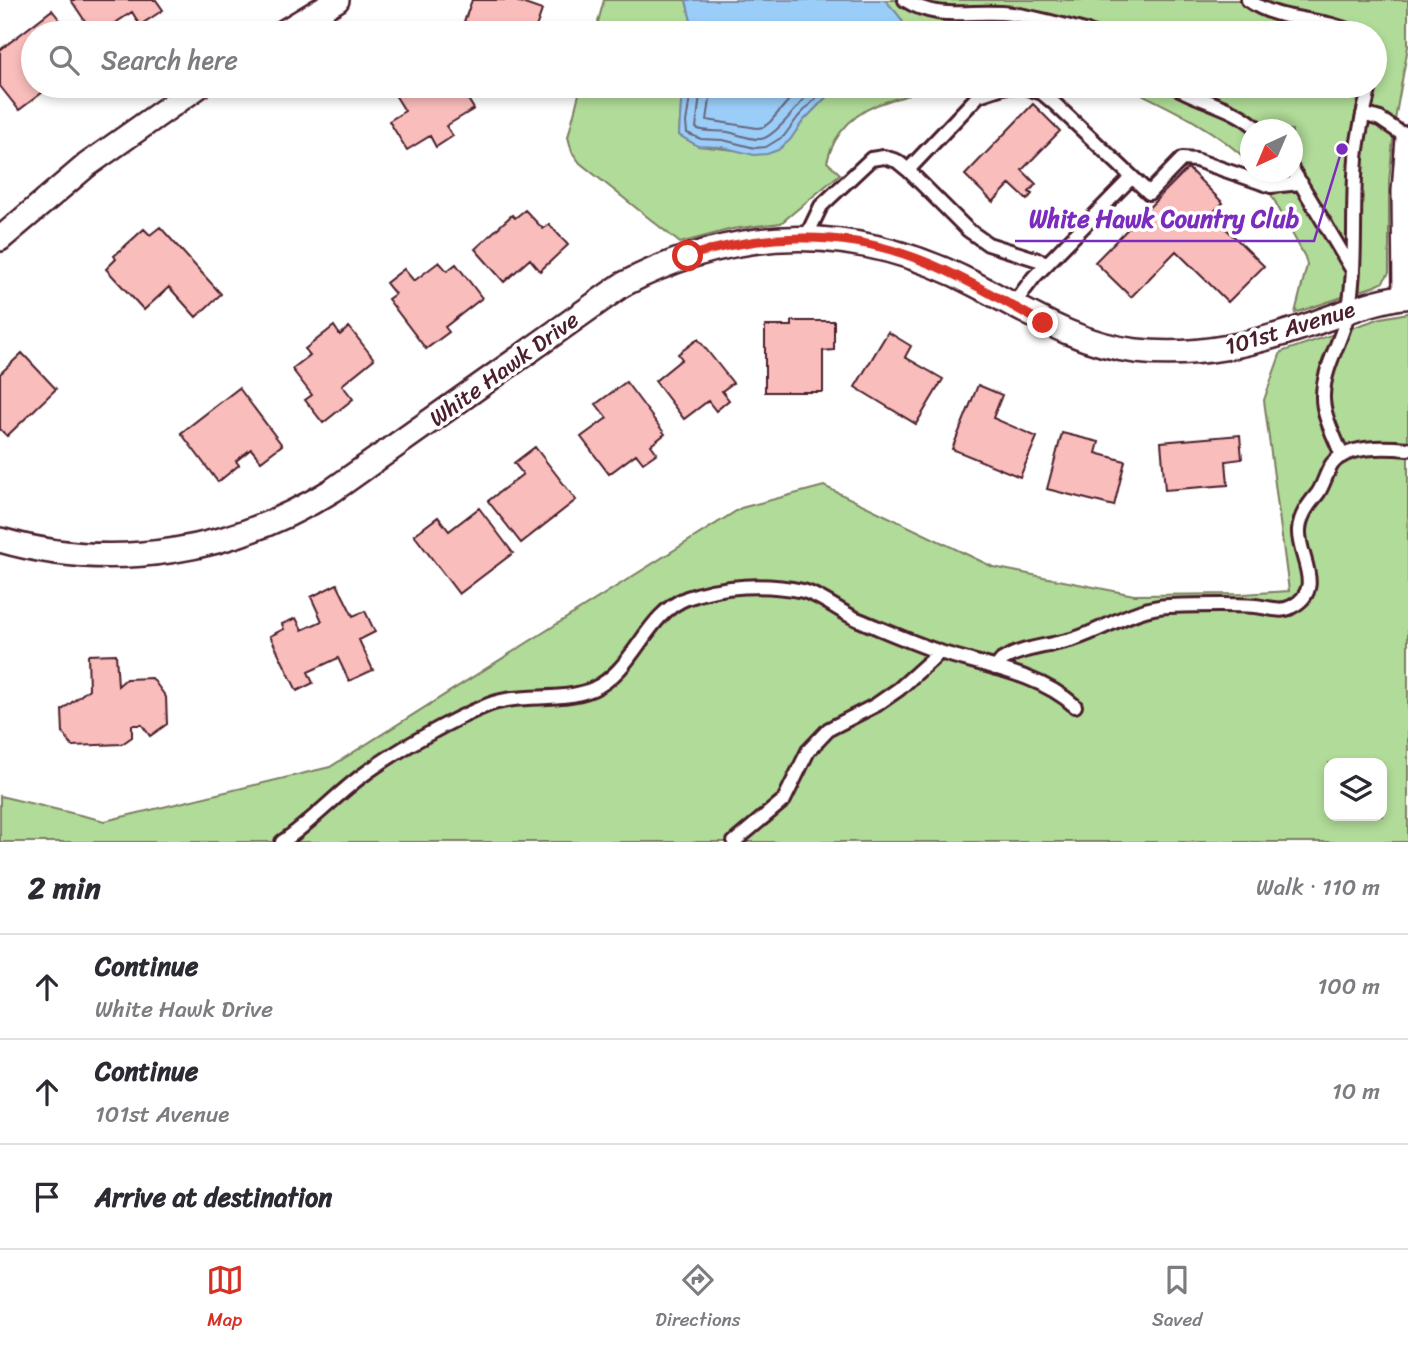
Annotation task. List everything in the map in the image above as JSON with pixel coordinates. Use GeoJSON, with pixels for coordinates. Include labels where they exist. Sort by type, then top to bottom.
{"type":"FeatureCollection","features":[{"type":"Feature","properties":{"kind":"street"},"geometry":{"type":"LineString","coordinates":[[302,21],[337,0]]}},
{"type":"Feature","properties":{"kind":"street"},"geometry":{"type":"LineString","coordinates":[[0,239],[87,165],[182,98]]}},
{"type":"Feature","properties":{"kind":"street"},"geometry":{"type":"LineString","coordinates":[[1406,297],[1404,191],[1408,138]]}},
{"type":"Feature","properties":{"kind":"street","name":"White Hawk Drive"},"geometry":{"type":"LineString","coordinates":[[0,540],[53,552],[114,557],[155,554],[207,545],[251,532],[313,503],[333,490],[622,285],[653,269],[716,247],[806,237],[855,242],[902,253],[952,274],[1012,306]]}},
{"type":"Feature","properties":{"kind":"street","name":"101st Avenue"},"geometry":{"type":"LineString","coordinates":[[1012,306],[1075,336],[1133,351],[1209,352],[1255,343],[1382,300],[1406,297]]}},
{"type":"Feature","properties":{"kind":"lane"},"geometry":{"type":"LineString","coordinates":[[905,0],[922,10],[939,13],[1013,14],[1042,21]]}},
{"type":"Feature","properties":{"kind":"lane"},"geometry":{"type":"LineString","coordinates":[[1248,0],[1261,10],[1275,15],[1309,21]]}},
{"type":"Feature","properties":{"kind":"lane"},"geometry":{"type":"LineString","coordinates":[[908,170],[975,98]]}},
{"type":"Feature","properties":{"kind":"lane"},"geometry":{"type":"LineString","coordinates":[[1048,98],[1149,193],[1182,159],[1196,160],[1271,186],[1301,183],[1353,272]]}},
{"type":"Feature","properties":{"kind":"lane"},"geometry":{"type":"LineString","coordinates":[[1198,98],[1244,119]]}},
{"type":"Feature","properties":{"kind":"lane"},"geometry":{"type":"LineString","coordinates":[[1342,456],[1323,397],[1326,373],[1349,311],[1353,272],[1356,162],[1367,98]]}},
{"type":"Feature","properties":{"kind":"lane"},"geometry":{"type":"LineString","coordinates":[[1363,114],[1380,119],[1408,138]]}},
{"type":"Feature","properties":{"kind":"lane"},"geometry":{"type":"LineString","coordinates":[[806,237],[821,206],[872,159],[884,157],[897,161],[908,170],[968,230],[988,244],[1048,263]]}},
{"type":"Feature","properties":{"kind":"lane"},"geometry":{"type":"LineString","coordinates":[[1012,306],[1048,263],[1132,177]]}},
{"type":"Feature","properties":{"kind":"lane"},"geometry":{"type":"LineString","coordinates":[[995,668],[1002,660],[1026,651],[1071,640],[1124,618],[1166,606],[1291,607],[1303,596],[1310,579],[1299,540],[1300,524],[1304,510],[1321,487],[1331,465],[1342,456],[1353,452],[1392,447],[1408,449]]}},
{"type":"Feature","properties":{"kind":"lane"},"geometry":{"type":"LineString","coordinates":[[282,842],[360,777],[421,739],[499,701],[568,695],[594,688],[618,671],[664,613],[687,598],[736,587],[806,592],[856,619],[940,652],[995,668],[1053,690],[1075,706]]}},
{"type":"Feature","properties":{"kind":"lane"},"geometry":{"type":"LineString","coordinates":[[734,842],[784,800],[808,751],[822,735],[839,722],[876,705],[899,689],[940,652]]}},
{"type":"Feature","properties":{"kind":"green space"},"geometry":{"type":"Polygon","coordinates":[[[604,0],[686,0],[691,21],[598,21],[604,0]]]}},
{"type":"Feature","properties":{"kind":"green space"},"geometry":{"type":"Polygon","coordinates":[[[885,0],[1408,0],[1408,47],[1395,120],[1389,182],[1389,273],[1382,283],[1375,286],[1295,313],[1307,265],[1264,182],[1303,182],[1303,119],[1240,119],[1240,154],[1207,129],[1149,98],[1387,98],[1387,21],[902,21],[885,0]]]}},
{"type":"Feature","properties":{"kind":"green space"},"geometry":{"type":"Polygon","coordinates":[[[578,98],[683,98],[679,135],[698,146],[735,150],[777,150],[825,98],[898,98],[866,110],[848,123],[835,141],[827,162],[840,174],[781,223],[732,229],[680,243],[580,163],[572,152],[568,137],[578,98]]]}},
{"type":"Feature","properties":{"kind":"green space"},"geometry":{"type":"Polygon","coordinates":[[[1408,313],[1408,842],[0,842],[0,796],[105,821],[330,767],[741,508],[824,486],[993,567],[1134,595],[1289,591],[1264,400],[1281,352],[1381,318],[1408,313]]]}},
{"type":"Feature","properties":{"kind":"water"},"geometry":{"type":"Polygon","coordinates":[[[686,0],[885,0],[902,21],[691,21],[686,0]]]}},
{"type":"Feature","properties":{"kind":"water"},"geometry":{"type":"Polygon","coordinates":[[[683,98],[825,98],[803,121],[790,140],[778,150],[754,155],[722,147],[698,146],[679,135],[683,98]]]}},
{"type":"Feature","properties":{"kind":"building"},"geometry":{"type":"Polygon","coordinates":[[[71,0],[156,0],[163,10],[146,21],[138,21],[132,12],[118,21],[85,21],[71,0]]]}},
{"type":"Feature","properties":{"kind":"building"},"geometry":{"type":"Polygon","coordinates":[[[472,0],[513,0],[542,10],[538,21],[464,21],[472,0]]]}},
{"type":"Feature","properties":{"kind":"building"},"geometry":{"type":"Polygon","coordinates":[[[52,10],[61,21],[38,21],[52,10]]]}},
{"type":"Feature","properties":{"kind":"building"},"geometry":{"type":"Polygon","coordinates":[[[21,34],[21,98],[35,98],[19,110],[0,86],[0,50],[21,34]]]}},
{"type":"Feature","properties":{"kind":"building"},"geometry":{"type":"Polygon","coordinates":[[[397,98],[467,98],[474,109],[446,126],[453,136],[436,147],[430,136],[407,150],[389,121],[405,111],[397,98]]]}},
{"type":"Feature","properties":{"kind":"building"},"geometry":{"type":"Polygon","coordinates":[[[1033,104],[1060,131],[1022,170],[1036,184],[1029,192],[1032,194],[1027,200],[1010,184],[993,202],[965,175],[1033,104]]]}},
{"type":"Feature","properties":{"kind":"building"},"geometry":{"type":"Polygon","coordinates":[[[1188,168],[1223,203],[1211,214],[1264,266],[1228,302],[1176,251],[1131,297],[1095,262],[1188,168]]]}},
{"type":"Feature","properties":{"kind":"building"},"geometry":{"type":"Polygon","coordinates":[[[525,210],[543,229],[549,224],[568,245],[540,271],[530,259],[504,282],[475,249],[512,215],[515,218],[525,210]]]}},
{"type":"Feature","properties":{"kind":"building"},"geometry":{"type":"Polygon","coordinates":[[[160,227],[221,294],[196,317],[169,287],[144,310],[106,269],[116,259],[114,256],[144,229],[150,235],[160,227]]]}},
{"type":"Feature","properties":{"kind":"building"},"geometry":{"type":"Polygon","coordinates":[[[439,262],[447,271],[456,264],[482,298],[445,327],[449,332],[426,349],[388,299],[395,294],[386,283],[404,269],[414,281],[439,262]]]}},
{"type":"Feature","properties":{"kind":"building"},"geometry":{"type":"Polygon","coordinates":[[[792,321],[834,321],[834,350],[823,351],[823,392],[765,392],[765,326],[792,326],[792,321]]]}},
{"type":"Feature","properties":{"kind":"building"},"geometry":{"type":"Polygon","coordinates":[[[334,326],[340,335],[349,327],[374,359],[342,385],[353,399],[323,423],[305,400],[312,395],[292,369],[310,355],[305,349],[334,326]]]}},
{"type":"Feature","properties":{"kind":"building"},"geometry":{"type":"Polygon","coordinates":[[[888,332],[911,346],[905,357],[943,379],[916,424],[855,387],[888,332]]]}},
{"type":"Feature","properties":{"kind":"building"},"geometry":{"type":"Polygon","coordinates":[[[698,339],[733,383],[722,391],[729,400],[716,411],[708,401],[684,419],[655,381],[682,359],[678,354],[698,339]]]}},
{"type":"Feature","properties":{"kind":"building"},"geometry":{"type":"Polygon","coordinates":[[[22,353],[56,389],[7,436],[0,429],[0,374],[22,353]]]}},
{"type":"Feature","properties":{"kind":"building"},"geometry":{"type":"Polygon","coordinates":[[[626,382],[665,434],[651,445],[657,453],[643,463],[636,454],[609,474],[581,437],[607,418],[596,404],[626,382]]]}},
{"type":"Feature","properties":{"kind":"building"},"geometry":{"type":"Polygon","coordinates":[[[978,385],[1002,395],[993,418],[1037,437],[1020,477],[952,449],[978,385]]]}},
{"type":"Feature","properties":{"kind":"building"},"geometry":{"type":"Polygon","coordinates":[[[239,388],[282,445],[261,461],[251,449],[236,461],[239,465],[218,482],[181,433],[239,388]]]}},
{"type":"Feature","properties":{"kind":"building"},"geometry":{"type":"Polygon","coordinates":[[[1062,433],[1099,442],[1096,453],[1125,461],[1114,506],[1047,489],[1062,433]]]}},
{"type":"Feature","properties":{"kind":"building"},"geometry":{"type":"Polygon","coordinates":[[[1240,435],[1242,459],[1226,461],[1228,485],[1165,490],[1161,442],[1240,435]]]}},
{"type":"Feature","properties":{"kind":"building"},"geometry":{"type":"Polygon","coordinates":[[[535,447],[576,500],[521,543],[488,501],[523,474],[514,463],[535,447]]]}},
{"type":"Feature","properties":{"kind":"building"},"geometry":{"type":"Polygon","coordinates":[[[479,508],[513,553],[459,594],[414,535],[438,517],[449,531],[479,508]]]}},
{"type":"Feature","properties":{"kind":"building"},"geometry":{"type":"Polygon","coordinates":[[[337,584],[353,616],[365,611],[375,632],[359,640],[373,670],[349,681],[338,658],[308,672],[313,683],[297,691],[270,636],[284,629],[282,624],[296,618],[302,630],[322,621],[311,597],[337,584]]]}},
{"type":"Feature","properties":{"kind":"building"},"geometry":{"type":"Polygon","coordinates":[[[116,654],[118,686],[126,679],[152,678],[166,697],[167,724],[150,736],[142,725],[132,725],[132,737],[122,744],[72,746],[63,733],[62,710],[89,689],[88,655],[116,654]]]}},
{"type":"Feature","properties":{"kind":"place","name":"White Hawk Country Club"},"geometry":{"type":"Point","coordinates":[1342,149]}},
{"type":"Feature","properties":{"kind":"route"},"geometry":{"type":"LineString","coordinates":[[688,256],[716,247],[770,239],[806,237],[855,242],[902,253],[941,268],[1043,323]]}}]}
